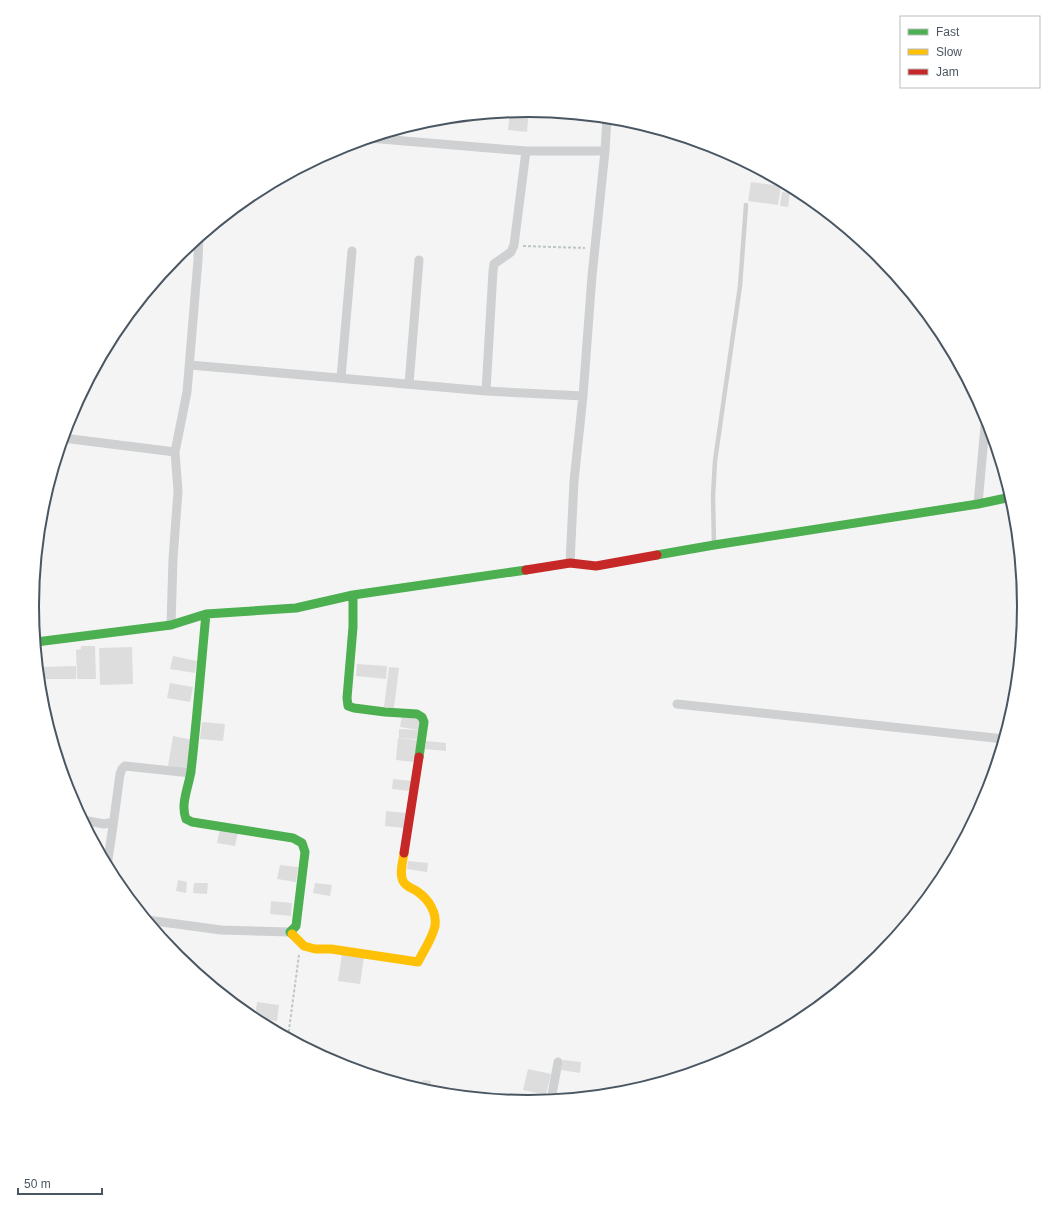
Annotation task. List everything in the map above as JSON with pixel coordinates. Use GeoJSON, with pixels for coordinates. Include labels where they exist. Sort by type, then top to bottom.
{"type":"FeatureCollection","features":[{"type":"Feature","properties":{"kind":"street"},"geometry":{"type":"LineString","coordinates":[[570,563],[574,481],[583,396],[594,248],[605,152],[607,123]]}},
{"type":"Feature","properties":{"kind":"street"},"geometry":{"type":"LineString","coordinates":[[384,139],[526,151],[605,152]]}},
{"type":"Feature","properties":{"kind":"street"},"geometry":{"type":"LineString","coordinates":[[486,391],[494,264],[511,252],[514,245],[526,151]]}},
{"type":"Feature","properties":{"kind":"street"},"geometry":{"type":"LineString","coordinates":[[172,625],[173,559],[178,491],[175,452],[187,392],[198,245]]}},
{"type":"Feature","properties":{"kind":"street"},"geometry":{"type":"LineString","coordinates":[[341,378],[352,251]]}},
{"type":"Feature","properties":{"kind":"street"},"geometry":{"type":"LineString","coordinates":[[409,384],[419,260]]}},
{"type":"Feature","properties":{"kind":"street"},"geometry":{"type":"LineString","coordinates":[[190,365],[486,391],[583,396]]}},
{"type":"Feature","properties":{"kind":"street"},"geometry":{"type":"LineString","coordinates":[[978,504],[985,431]]}},
{"type":"Feature","properties":{"kind":"street"},"geometry":{"type":"LineString","coordinates":[[69,439],[175,452]]}},
{"type":"Feature","properties":{"kind":"street"},"geometry":{"type":"LineString","coordinates":[[40,641],[172,625],[206,614],[296,608],[353,595],[570,563],[596,566],[714,545],[978,504],[1005,498]]}},
{"type":"Feature","properties":{"kind":"street"},"geometry":{"type":"LineString","coordinates":[[154,921],[221,930],[290,932],[304,946],[315,949],[331,949],[418,962],[436,922],[434,912],[427,901],[420,893],[405,883],[402,877],[402,868],[424,722],[422,717],[417,714],[378,711],[348,706],[347,698],[353,634],[353,595]]}},
{"type":"Feature","properties":{"kind":"street"},"geometry":{"type":"LineString","coordinates":[[206,614],[191,773],[184,805],[184,814],[186,819],[192,822],[293,838],[301,841],[305,845],[296,926],[290,932]]}},
{"type":"Feature","properties":{"kind":"street"},"geometry":{"type":"LineString","coordinates":[[677,704],[999,737]]}},
{"type":"Feature","properties":{"kind":"street"},"geometry":{"type":"LineString","coordinates":[[108,856],[120,774],[122,769],[125,766],[191,773]]}},
{"type":"Feature","properties":{"kind":"street"},"geometry":{"type":"LineString","coordinates":[[89,821],[104,824],[109,823],[113,826]]}},
{"type":"Feature","properties":{"kind":"street"},"geometry":{"type":"LineString","coordinates":[[552,1094],[558,1062]]}},
{"type":"Feature","properties":{"kind":"lane"},"geometry":{"type":"LineString","coordinates":[[714,545],[713,496],[715,460],[740,286],[746,205]]}},
{"type":"Feature","properties":{"kind":"path"},"geometry":{"type":"LineString","coordinates":[[514,245],[594,248]]}},
{"type":"Feature","properties":{"kind":"path"},"geometry":{"type":"LineString","coordinates":[[289,1032],[301,942]]}},
{"type":"Feature","properties":{"kind":"building"},"geometry":{"type":"Polygon","coordinates":[[[528,117],[527,132],[508,130],[509,118],[528,117]]]}},
{"type":"Feature","properties":{"kind":"building"},"geometry":{"type":"Polygon","coordinates":[[[751,182],[776,185],[781,188],[778,205],[748,201],[751,182]]]}},
{"type":"Feature","properties":{"kind":"building"},"geometry":{"type":"Polygon","coordinates":[[[782,192],[790,193],[788,207],[780,206],[782,192]]]}},
{"type":"Feature","properties":{"kind":"building"},"geometry":{"type":"Polygon","coordinates":[[[81,646],[95,646],[96,679],[77,679],[76,650],[81,649],[81,646]]]}},
{"type":"Feature","properties":{"kind":"building"},"geometry":{"type":"Polygon","coordinates":[[[132,647],[133,684],[100,685],[99,648],[132,647]]]}},
{"type":"Feature","properties":{"kind":"building"},"geometry":{"type":"Polygon","coordinates":[[[173,656],[197,661],[195,673],[170,669],[173,656]]]}},
{"type":"Feature","properties":{"kind":"building"},"geometry":{"type":"Polygon","coordinates":[[[357,664],[387,666],[386,679],[356,676],[357,664]]]}},
{"type":"Feature","properties":{"kind":"building"},"geometry":{"type":"Polygon","coordinates":[[[76,666],[76,679],[44,679],[43,667],[76,666]]]}},
{"type":"Feature","properties":{"kind":"building"},"geometry":{"type":"Polygon","coordinates":[[[389,667],[399,668],[394,708],[384,707],[389,667]]]}},
{"type":"Feature","properties":{"kind":"building"},"geometry":{"type":"Polygon","coordinates":[[[170,683],[193,687],[190,702],[167,698],[170,683]]]}},
{"type":"Feature","properties":{"kind":"building"},"geometry":{"type":"Polygon","coordinates":[[[402,715],[421,718],[419,730],[400,727],[402,715]]]}},
{"type":"Feature","properties":{"kind":"building"},"geometry":{"type":"Polygon","coordinates":[[[202,722],[225,724],[223,741],[200,739],[202,722]]]}},
{"type":"Feature","properties":{"kind":"building"},"geometry":{"type":"Polygon","coordinates":[[[399,729],[418,730],[417,739],[399,738],[399,729]]]}},
{"type":"Feature","properties":{"kind":"building"},"geometry":{"type":"Polygon","coordinates":[[[173,736],[194,740],[188,770],[168,766],[173,736]]]}},
{"type":"Feature","properties":{"kind":"building"},"geometry":{"type":"Polygon","coordinates":[[[398,738],[417,740],[414,762],[396,760],[398,738]]]}},
{"type":"Feature","properties":{"kind":"building"},"geometry":{"type":"Polygon","coordinates":[[[426,741],[446,743],[446,751],[425,749],[426,741]]]}},
{"type":"Feature","properties":{"kind":"building"},"geometry":{"type":"Polygon","coordinates":[[[393,779],[412,781],[410,791],[392,789],[393,779]]]}},
{"type":"Feature","properties":{"kind":"building"},"geometry":{"type":"Polygon","coordinates":[[[386,811],[406,813],[404,828],[385,826],[386,811]]]}},
{"type":"Feature","properties":{"kind":"building"},"geometry":{"type":"Polygon","coordinates":[[[220,829],[238,832],[235,846],[217,843],[220,829]]]}},
{"type":"Feature","properties":{"kind":"building"},"geometry":{"type":"Polygon","coordinates":[[[408,861],[428,863],[427,872],[407,869],[408,861]]]}},
{"type":"Feature","properties":{"kind":"building"},"geometry":{"type":"Polygon","coordinates":[[[280,865],[298,867],[296,882],[277,879],[280,865]]]}},
{"type":"Feature","properties":{"kind":"building"},"geometry":{"type":"Polygon","coordinates":[[[178,880],[187,882],[186,893],[176,891],[178,880]]]}},
{"type":"Feature","properties":{"kind":"building"},"geometry":{"type":"Polygon","coordinates":[[[194,883],[208,883],[207,894],[193,893],[194,883]]]}},
{"type":"Feature","properties":{"kind":"building"},"geometry":{"type":"Polygon","coordinates":[[[315,883],[332,885],[330,896],[313,893],[315,883]]]}},
{"type":"Feature","properties":{"kind":"building"},"geometry":{"type":"Polygon","coordinates":[[[271,901],[292,903],[291,916],[270,914],[271,901]]]}},
{"type":"Feature","properties":{"kind":"building"},"geometry":{"type":"Polygon","coordinates":[[[342,954],[364,957],[360,984],[338,981],[342,954]]]}},
{"type":"Feature","properties":{"kind":"building"},"geometry":{"type":"Polygon","coordinates":[[[257,1002],[279,1005],[277,1021],[267,1020],[256,1013],[257,1002]]]}},
{"type":"Feature","properties":{"kind":"building"},"geometry":{"type":"Polygon","coordinates":[[[563,1060],[581,1062],[580,1073],[561,1070],[563,1060]]]}},
{"type":"Feature","properties":{"kind":"building"},"geometry":{"type":"Polygon","coordinates":[[[528,1069],[551,1074],[546,1094],[523,1090],[528,1069]]]}},
{"type":"Feature","properties":{"kind":"building"},"geometry":{"type":"Polygon","coordinates":[[[423,1080],[431,1081],[431,1085],[422,1083],[423,1080]]]}},
{"type":"Feature","properties":{"kind":"building"},"geometry":{"type":"Polygon","coordinates":[[[439,1086],[457,1089],[457,1090],[439,1086]]]}},
{"type":"Feature","properties":{"kind":"traffic: fast"},"geometry":{"type":"LineString","coordinates":[[657,555],[978,504],[1005,498]]}},
{"type":"Feature","properties":{"kind":"traffic: fast"},"geometry":{"type":"LineString","coordinates":[[40,641],[171,625],[206,614],[296,608],[353,595],[526,570]]}},
{"type":"Feature","properties":{"kind":"traffic: fast"},"geometry":{"type":"LineString","coordinates":[[353,595],[353,627],[347,698],[348,706],[385,712],[417,714],[422,717],[424,722],[419,757]]}},
{"type":"Feature","properties":{"kind":"traffic: fast"},"geometry":{"type":"LineString","coordinates":[[206,614],[191,771],[184,801],[184,813],[186,819],[192,822],[293,838],[302,843],[305,852],[296,926],[290,932],[292,934]]}},
{"type":"Feature","properties":{"kind":"traffic: slow"},"geometry":{"type":"LineString","coordinates":[[292,934],[304,946],[315,949],[331,949],[418,962],[432,935],[435,926],[435,916],[431,906],[422,895],[407,886],[403,881],[401,871],[404,853]]}},
{"type":"Feature","properties":{"kind":"traffic: jam"},"geometry":{"type":"LineString","coordinates":[[526,570],[570,563],[596,566],[657,555]]}},
{"type":"Feature","properties":{"kind":"traffic: jam"},"geometry":{"type":"LineString","coordinates":[[404,853],[419,757]]}}]}
